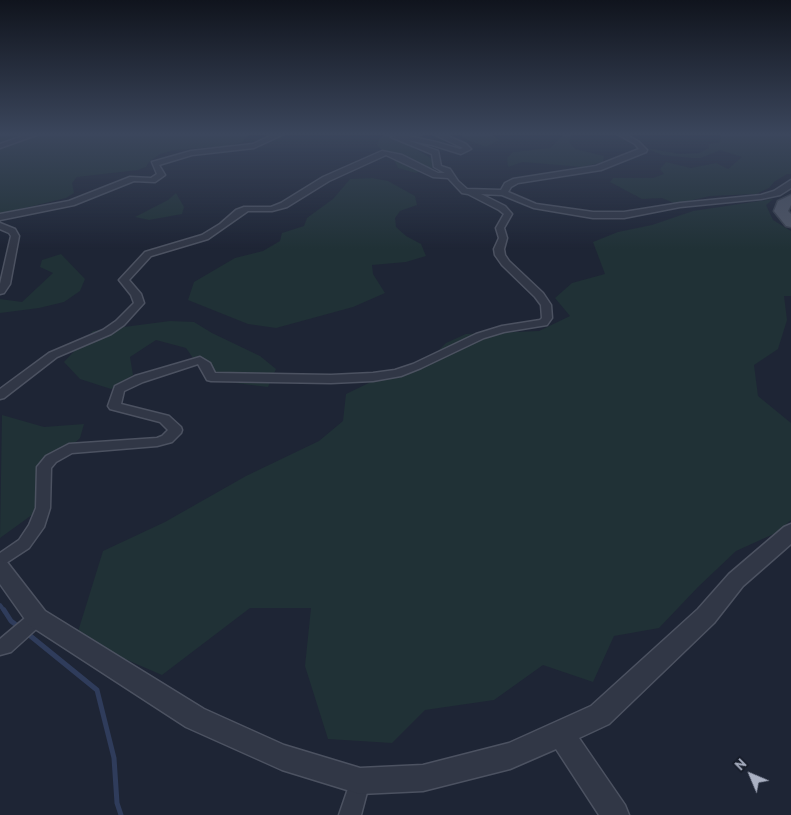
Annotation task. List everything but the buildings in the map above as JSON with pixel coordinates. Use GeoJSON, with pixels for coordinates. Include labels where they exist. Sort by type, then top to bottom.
{"type":"FeatureCollection","features":[{"type":"Feature","properties":{"kind":"main road"},"geometry":{"type":"LineString","coordinates":[[791,199],[783,204],[781,211],[791,223]]}},
{"type":"Feature","properties":{"kind":"street"},"geometry":{"type":"LineString","coordinates":[[0,217],[71,204],[133,179],[152,180],[161,175],[159,172]]}},
{"type":"Feature","properties":{"kind":"street"},"geometry":{"type":"LineString","coordinates":[[0,395],[53,355],[107,332],[120,322],[139,303],[136,294],[124,280],[148,254],[205,237],[223,226],[238,212],[247,209],[272,209],[284,205],[326,179],[342,172]]}},
{"type":"Feature","properties":{"kind":"street"},"geometry":{"type":"LineString","coordinates":[[430,172],[436,175],[452,176]]}},
{"type":"Feature","properties":{"kind":"street"},"geometry":{"type":"LineString","coordinates":[[0,561],[24,544],[36,527],[43,508],[44,467],[51,459],[69,449],[157,442],[168,439],[176,430],[164,419],[114,406],[119,389],[139,379],[200,360],[206,365],[211,377],[331,380],[373,377],[397,373],[417,366],[480,336],[502,329],[543,323],[546,318],[546,305],[539,295],[505,263],[500,255],[499,249],[503,238],[500,228],[508,214],[502,208],[461,188],[452,176],[446,172]]}},
{"type":"Feature","properties":{"kind":"street"},"geometry":{"type":"LineString","coordinates":[[502,193],[508,185],[516,181],[573,172]]}},
{"type":"Feature","properties":{"kind":"street"},"geometry":{"type":"LineString","coordinates":[[472,193],[502,193],[546,208],[615,216],[694,204],[761,197],[777,193],[788,187],[791,182]]}},
{"type":"Feature","properties":{"kind":"street"},"geometry":{"type":"LineString","coordinates":[[0,226],[12,231],[15,236],[7,276],[0,291]]}},
{"type":"Feature","properties":{"kind":"street"},"geometry":{"type":"LineString","coordinates":[[0,568],[37,618],[195,718],[282,758],[360,781],[423,778],[510,756],[600,715],[706,616],[736,580],[791,532]]}},
{"type":"Feature","properties":{"kind":"street"},"geometry":{"type":"LineString","coordinates":[[0,647],[5,646],[37,618]]}},
{"type":"Feature","properties":{"kind":"street"},"geometry":{"type":"LineString","coordinates":[[561,734],[615,815]]}},
{"type":"Feature","properties":{"kind":"street"},"geometry":{"type":"LineString","coordinates":[[350,815],[360,781]]}},
{"type":"Feature","properties":{"kind":"shaded area"},"geometry":{"type":"Polygon","coordinates":[[[0,172],[120,172],[77,177],[72,183],[74,193],[66,198],[0,214],[0,172]]]}},
{"type":"Feature","properties":{"kind":"shaded area"},"geometry":{"type":"Polygon","coordinates":[[[662,172],[791,172],[791,174],[787,174],[774,182],[769,188],[756,194],[710,196],[676,204],[662,198],[642,199],[610,182],[613,178],[653,178],[664,174],[662,172]]]}},
{"type":"Feature","properties":{"kind":"shaded area"},"geometry":{"type":"Polygon","coordinates":[[[372,178],[388,181],[415,196],[417,205],[400,211],[395,218],[396,227],[406,236],[421,244],[426,256],[406,262],[372,265],[373,274],[385,293],[353,307],[276,328],[248,324],[188,300],[194,282],[235,258],[263,251],[280,241],[282,233],[304,226],[307,218],[333,199],[350,179],[372,178]]]}},
{"type":"Feature","properties":{"kind":"shaded area"},"geometry":{"type":"Polygon","coordinates":[[[176,193],[184,207],[182,214],[149,220],[135,217],[168,200],[176,193]]]}},
{"type":"Feature","properties":{"kind":"shaded area"},"geometry":{"type":"Polygon","coordinates":[[[773,199],[766,205],[773,220],[791,231],[791,296],[784,296],[787,320],[778,349],[754,365],[758,396],[791,423],[791,520],[778,532],[736,551],[659,628],[614,636],[593,682],[543,665],[494,700],[425,710],[392,743],[328,739],[305,666],[311,608],[250,608],[162,675],[76,638],[103,551],[165,522],[246,476],[319,441],[343,421],[346,394],[375,380],[429,360],[446,343],[466,334],[539,331],[570,316],[555,298],[572,283],[605,274],[593,242],[618,232],[652,225],[693,211],[773,199]]]}},
{"type":"Feature","properties":{"kind":"shaded area"},"geometry":{"type":"Polygon","coordinates":[[[61,254],[85,279],[80,291],[64,302],[39,308],[0,313],[0,299],[22,302],[53,273],[40,267],[42,260],[61,254]]]}},
{"type":"Feature","properties":{"kind":"shaded area"},"geometry":{"type":"Polygon","coordinates":[[[170,321],[194,322],[212,333],[260,356],[276,369],[268,387],[227,382],[200,368],[186,348],[156,340],[130,357],[133,375],[111,389],[80,379],[64,362],[93,331],[170,321]]]}},
{"type":"Feature","properties":{"kind":"shaded area"},"geometry":{"type":"Polygon","coordinates":[[[2,415],[44,427],[84,424],[80,438],[45,472],[47,504],[0,538],[2,415]]]}},
{"type":"Feature","properties":{"kind":"waterway"},"geometry":{"type":"LineString","coordinates":[[0,605],[5,612]]}},
{"type":"Feature","properties":{"kind":"waterway"},"geometry":{"type":"LineString","coordinates":[[4,610],[11,621],[19,627]]}},
{"type":"Feature","properties":{"kind":"waterway"},"geometry":{"type":"LineString","coordinates":[[28,634],[97,690],[114,758],[117,803],[121,815]]}}]}
